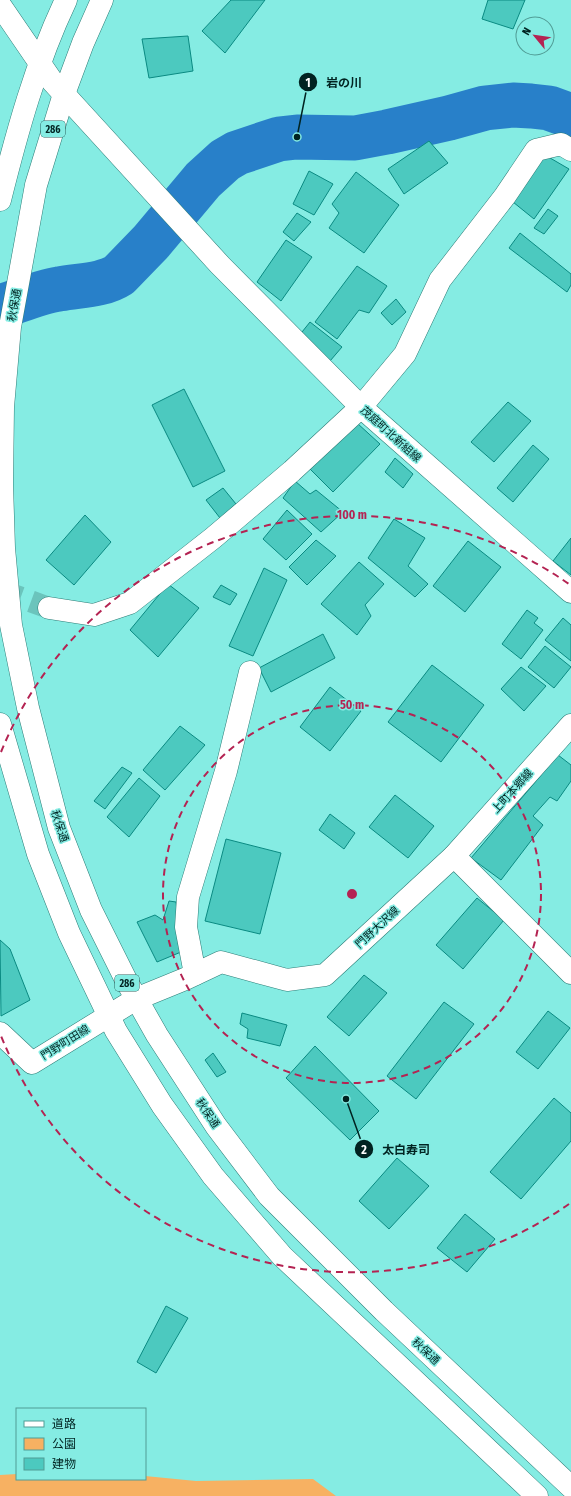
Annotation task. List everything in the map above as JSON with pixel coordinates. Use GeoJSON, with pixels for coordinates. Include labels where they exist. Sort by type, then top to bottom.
{"type":"FeatureCollection","features":[{"type":"Feature","properties":{"kind":"main road"},"geometry":{"type":"LineString","coordinates":[[0,200],[39,63],[66,0]]}},
{"type":"Feature","properties":{"kind":"main road","name":"秋保通"},"geometry":{"type":"LineString","coordinates":[[102,0],[83,43],[64,94],[36,185],[10,327],[3,407],[2,484],[4,548],[11,625],[28,708],[59,828],[91,910],[136,999],[157,1035],[216,1126],[269,1196],[384,1311],[571,1488]]}},
{"type":"Feature","properties":{"kind":"main road","name":"茂庭町北新組線"},"geometry":{"type":"LineString","coordinates":[[0,5],[39,63],[64,94],[220,265],[361,407],[571,592]]}},
{"type":"Feature","properties":{"kind":"main road"},"geometry":{"type":"LineString","coordinates":[[49,608],[94,615],[130,603],[213,538],[292,472],[361,407],[405,354],[440,280],[505,196],[536,150],[561,144],[571,150]]}},
{"type":"Feature","properties":{"kind":"main road"},"geometry":{"type":"LineString","coordinates":[[196,974],[186,928],[188,897],[226,770],[250,672]]}},
{"type":"Feature","properties":{"kind":"main road","name":"286"},"geometry":{"type":"LineString","coordinates":[[0,724],[38,854],[69,933],[116,1031],[162,1105],[213,1176],[282,1256],[537,1496]]}},
{"type":"Feature","properties":{"kind":"main road","name":"上町本郷線"},"geometry":{"type":"LineString","coordinates":[[454,856],[571,725]]}},
{"type":"Feature","properties":{"kind":"main road"},"geometry":{"type":"LineString","coordinates":[[454,856],[571,973]]}},
{"type":"Feature","properties":{"kind":"main road","name":"門野大沢線"},"geometry":{"type":"LineString","coordinates":[[136,999],[221,962],[287,980],[325,975],[454,856]]}},
{"type":"Feature","properties":{"kind":"main road","name":"門野町田線"},"geometry":{"type":"LineString","coordinates":[[0,1033],[32,1063],[136,999]]}},
{"type":"Feature","properties":{"kind":"green space"},"geometry":{"type":"Polygon","coordinates":[[[16,1474],[16,1480],[146,1480],[146,1476],[196,1481],[313,1479],[336,1496],[0,1496],[0,1475],[16,1474]]]}},
{"type":"Feature","properties":{"kind":"building"},"geometry":{"type":"Polygon","coordinates":[[[231,0],[265,0],[225,53],[202,31],[231,0]]]}},
{"type":"Feature","properties":{"kind":"building"},"geometry":{"type":"Polygon","coordinates":[[[488,0],[525,0],[518,16],[515,16],[515,24],[513,29],[482,19],[488,0]]]}},
{"type":"Feature","properties":{"kind":"building"},"geometry":{"type":"Polygon","coordinates":[[[188,36],[193,71],[149,78],[142,39],[188,36]]]}},
{"type":"Feature","properties":{"kind":"building"},"geometry":{"type":"Polygon","coordinates":[[[429,141],[448,163],[404,194],[388,169],[429,141]]]}},
{"type":"Feature","properties":{"kind":"building"},"geometry":{"type":"Polygon","coordinates":[[[545,155],[569,169],[534,219],[513,202],[545,155]]]}},
{"type":"Feature","properties":{"kind":"building"},"geometry":{"type":"Polygon","coordinates":[[[309,171],[333,184],[314,215],[293,204],[309,171]]]}},
{"type":"Feature","properties":{"kind":"building"},"geometry":{"type":"Polygon","coordinates":[[[356,172],[399,205],[364,253],[329,228],[339,213],[332,204],[356,172]]]}},
{"type":"Feature","properties":{"kind":"building"},"geometry":{"type":"Polygon","coordinates":[[[548,209],[558,216],[544,234],[534,228],[548,209]]]}},
{"type":"Feature","properties":{"kind":"building"},"geometry":{"type":"Polygon","coordinates":[[[297,213],[311,222],[294,241],[283,232],[297,213]]]}},
{"type":"Feature","properties":{"kind":"building"},"geometry":{"type":"Polygon","coordinates":[[[520,233],[571,274],[571,285],[567,292],[509,248],[520,233]]]}},
{"type":"Feature","properties":{"kind":"building"},"geometry":{"type":"Polygon","coordinates":[[[286,240],[312,257],[281,301],[257,282],[286,240]]]}},
{"type":"Feature","properties":{"kind":"building"},"geometry":{"type":"Polygon","coordinates":[[[357,266],[387,286],[369,313],[359,310],[337,339],[315,322],[357,266]]]}},
{"type":"Feature","properties":{"kind":"building"},"geometry":{"type":"Polygon","coordinates":[[[396,299],[406,312],[392,325],[381,313],[396,299]]]}},
{"type":"Feature","properties":{"kind":"building"},"geometry":{"type":"Polygon","coordinates":[[[310,322],[342,347],[330,361],[302,332],[310,322]]]}},
{"type":"Feature","properties":{"kind":"building"},"geometry":{"type":"Polygon","coordinates":[[[184,389],[225,471],[193,487],[152,405],[184,389]]]}},
{"type":"Feature","properties":{"kind":"building"},"geometry":{"type":"Polygon","coordinates":[[[508,402],[531,421],[494,462],[471,442],[508,402]]]}},
{"type":"Feature","properties":{"kind":"building"},"geometry":{"type":"Polygon","coordinates":[[[357,423],[380,444],[333,492],[310,469],[357,423]]]}},
{"type":"Feature","properties":{"kind":"building"},"geometry":{"type":"Polygon","coordinates":[[[533,445],[549,459],[513,502],[497,488],[533,445]]]}},
{"type":"Feature","properties":{"kind":"building"},"geometry":{"type":"Polygon","coordinates":[[[395,458],[413,474],[403,488],[385,472],[395,458]]]}},
{"type":"Feature","properties":{"kind":"building"},"geometry":{"type":"Polygon","coordinates":[[[295,481],[310,494],[316,490],[343,512],[321,532],[283,498],[295,481]]]}},
{"type":"Feature","properties":{"kind":"building"},"geometry":{"type":"Polygon","coordinates":[[[223,488],[236,504],[220,518],[206,500],[223,488]]]}},
{"type":"Feature","properties":{"kind":"building"},"geometry":{"type":"Polygon","coordinates":[[[287,510],[312,534],[286,560],[263,539],[287,510]]]}},
{"type":"Feature","properties":{"kind":"building"},"geometry":{"type":"Polygon","coordinates":[[[85,515],[111,542],[74,585],[46,560],[85,515]]]}},
{"type":"Feature","properties":{"kind":"building"},"geometry":{"type":"Polygon","coordinates":[[[394,519],[425,538],[408,566],[428,584],[415,597],[368,558],[394,519]]]}},
{"type":"Feature","properties":{"kind":"building"},"geometry":{"type":"Polygon","coordinates":[[[571,538],[571,575],[553,561],[571,538]]]}},
{"type":"Feature","properties":{"kind":"building"},"geometry":{"type":"Polygon","coordinates":[[[316,540],[336,556],[307,585],[289,567],[316,540]]]}},
{"type":"Feature","properties":{"kind":"building"},"geometry":{"type":"Polygon","coordinates":[[[468,541],[501,567],[465,612],[433,586],[468,541]]]}},
{"type":"Feature","properties":{"kind":"building"},"geometry":{"type":"Polygon","coordinates":[[[359,562],[384,584],[365,605],[371,616],[357,635],[321,604],[359,562]]]}},
{"type":"Feature","properties":{"kind":"building"},"geometry":{"type":"Polygon","coordinates":[[[264,568],[287,580],[253,656],[229,646],[264,568]]]}},
{"type":"Feature","properties":{"kind":"building"},"geometry":{"type":"Polygon","coordinates":[[[168,584],[199,608],[158,657],[130,630],[168,584]]]}},
{"type":"Feature","properties":{"kind":"building"},"geometry":{"type":"Polygon","coordinates":[[[221,585],[237,594],[230,605],[213,597],[221,585]]]}},
{"type":"Feature","properties":{"kind":"building"},"geometry":{"type":"Polygon","coordinates":[[[527,610],[538,618],[534,623],[543,630],[521,659],[502,644],[527,610]]]}},
{"type":"Feature","properties":{"kind":"building"},"geometry":{"type":"Polygon","coordinates":[[[563,618],[571,625],[571,661],[545,640],[563,618]]]}},
{"type":"Feature","properties":{"kind":"building"},"geometry":{"type":"Polygon","coordinates":[[[323,634],[335,658],[271,692],[259,668],[323,634]]]}},
{"type":"Feature","properties":{"kind":"building"},"geometry":{"type":"Polygon","coordinates":[[[545,646],[571,667],[554,688],[528,667],[545,646]]]}},
{"type":"Feature","properties":{"kind":"building"},"geometry":{"type":"Polygon","coordinates":[[[432,665],[484,705],[441,762],[388,722],[432,665]]]}},
{"type":"Feature","properties":{"kind":"building"},"geometry":{"type":"Polygon","coordinates":[[[521,667],[546,686],[524,711],[501,689],[521,667]]]}},
{"type":"Feature","properties":{"kind":"building"},"geometry":{"type":"Polygon","coordinates":[[[330,687],[361,711],[330,751],[300,727],[330,687]]]}},
{"type":"Feature","properties":{"kind":"building"},"geometry":{"type":"Polygon","coordinates":[[[180,726],[205,745],[165,790],[143,770],[180,726]]]}},
{"type":"Feature","properties":{"kind":"building"},"geometry":{"type":"Polygon","coordinates":[[[558,755],[571,765],[571,781],[557,801],[550,797],[533,816],[543,825],[501,880],[471,858],[558,755]]]}},
{"type":"Feature","properties":{"kind":"building"},"geometry":{"type":"Polygon","coordinates":[[[122,767],[132,773],[105,809],[94,801],[122,767]]]}},
{"type":"Feature","properties":{"kind":"building"},"geometry":{"type":"Polygon","coordinates":[[[139,778],[160,796],[129,837],[107,817],[139,778]]]}},
{"type":"Feature","properties":{"kind":"building"},"geometry":{"type":"Polygon","coordinates":[[[395,795],[434,826],[408,858],[369,827],[395,795]]]}},
{"type":"Feature","properties":{"kind":"building"},"geometry":{"type":"Polygon","coordinates":[[[330,814],[355,833],[344,849],[319,830],[330,814]]]}},
{"type":"Feature","properties":{"kind":"building"},"geometry":{"type":"Polygon","coordinates":[[[226,839],[281,853],[260,934],[205,921],[226,839]]]}},
{"type":"Feature","properties":{"kind":"building"},"geometry":{"type":"Polygon","coordinates":[[[477,898],[504,920],[463,969],[436,945],[477,898]]]}},
{"type":"Feature","properties":{"kind":"building"},"geometry":{"type":"Polygon","coordinates":[[[169,901],[176,902],[181,952],[157,962],[137,922],[155,915],[163,920],[169,901]]]}},
{"type":"Feature","properties":{"kind":"building"},"geometry":{"type":"Polygon","coordinates":[[[0,940],[10,949],[30,1000],[1,1016],[0,940]]]}},
{"type":"Feature","properties":{"kind":"building"},"geometry":{"type":"Polygon","coordinates":[[[364,975],[387,993],[349,1036],[327,1017],[364,975]]]}},
{"type":"Feature","properties":{"kind":"building"},"geometry":{"type":"Polygon","coordinates":[[[444,1002],[474,1024],[416,1099],[387,1076],[444,1002]]]}},
{"type":"Feature","properties":{"kind":"building"},"geometry":{"type":"Polygon","coordinates":[[[548,1011],[570,1028],[538,1069],[516,1052],[548,1011]]]}},
{"type":"Feature","properties":{"kind":"building"},"geometry":{"type":"Polygon","coordinates":[[[242,1013],[287,1025],[280,1046],[247,1038],[248,1029],[240,1024],[242,1013]]]}},
{"type":"Feature","properties":{"kind":"building"},"geometry":{"type":"Polygon","coordinates":[[[315,1046],[379,1111],[350,1140],[286,1078],[315,1046]]]}},
{"type":"Feature","properties":{"kind":"building"},"geometry":{"type":"Polygon","coordinates":[[[213,1053],[226,1072],[217,1077],[205,1060],[213,1053]]]}},
{"type":"Feature","properties":{"kind":"building"},"geometry":{"type":"Polygon","coordinates":[[[554,1098],[571,1113],[571,1141],[521,1199],[490,1172],[554,1098]]]}},
{"type":"Feature","properties":{"kind":"building"},"geometry":{"type":"Polygon","coordinates":[[[397,1158],[429,1186],[389,1229],[359,1201],[397,1158]]]}},
{"type":"Feature","properties":{"kind":"building"},"geometry":{"type":"Polygon","coordinates":[[[465,1214],[495,1239],[467,1272],[437,1248],[465,1214]]]}},
{"type":"Feature","properties":{"kind":"building"},"geometry":{"type":"Polygon","coordinates":[[[166,1306],[188,1318],[156,1373],[137,1362],[166,1306]]]}},
{"type":"Feature","properties":{"kind":"waterway"},"geometry":{"type":"LineString","coordinates":[[0,307],[44,292],[90,285],[112,279],[119,275],[151,242],[203,180],[225,160],[237,153],[279,139],[297,137],[355,138],[449,118],[485,108],[513,105],[531,106],[549,108],[571,116]]}},
{"type":"Feature","properties":{"kind":"tunnel"},"geometry":{"type":"LineString","coordinates":[[0,590],[49,608]]}},
{"type":"Feature","properties":{"kind":"place","name":"岩の川"},"geometry":{"type":"Point","coordinates":[297,137]}},
{"type":"Feature","properties":{"kind":"place","name":"太白寿司"},"geometry":{"type":"Point","coordinates":[346,1099]}}]}
